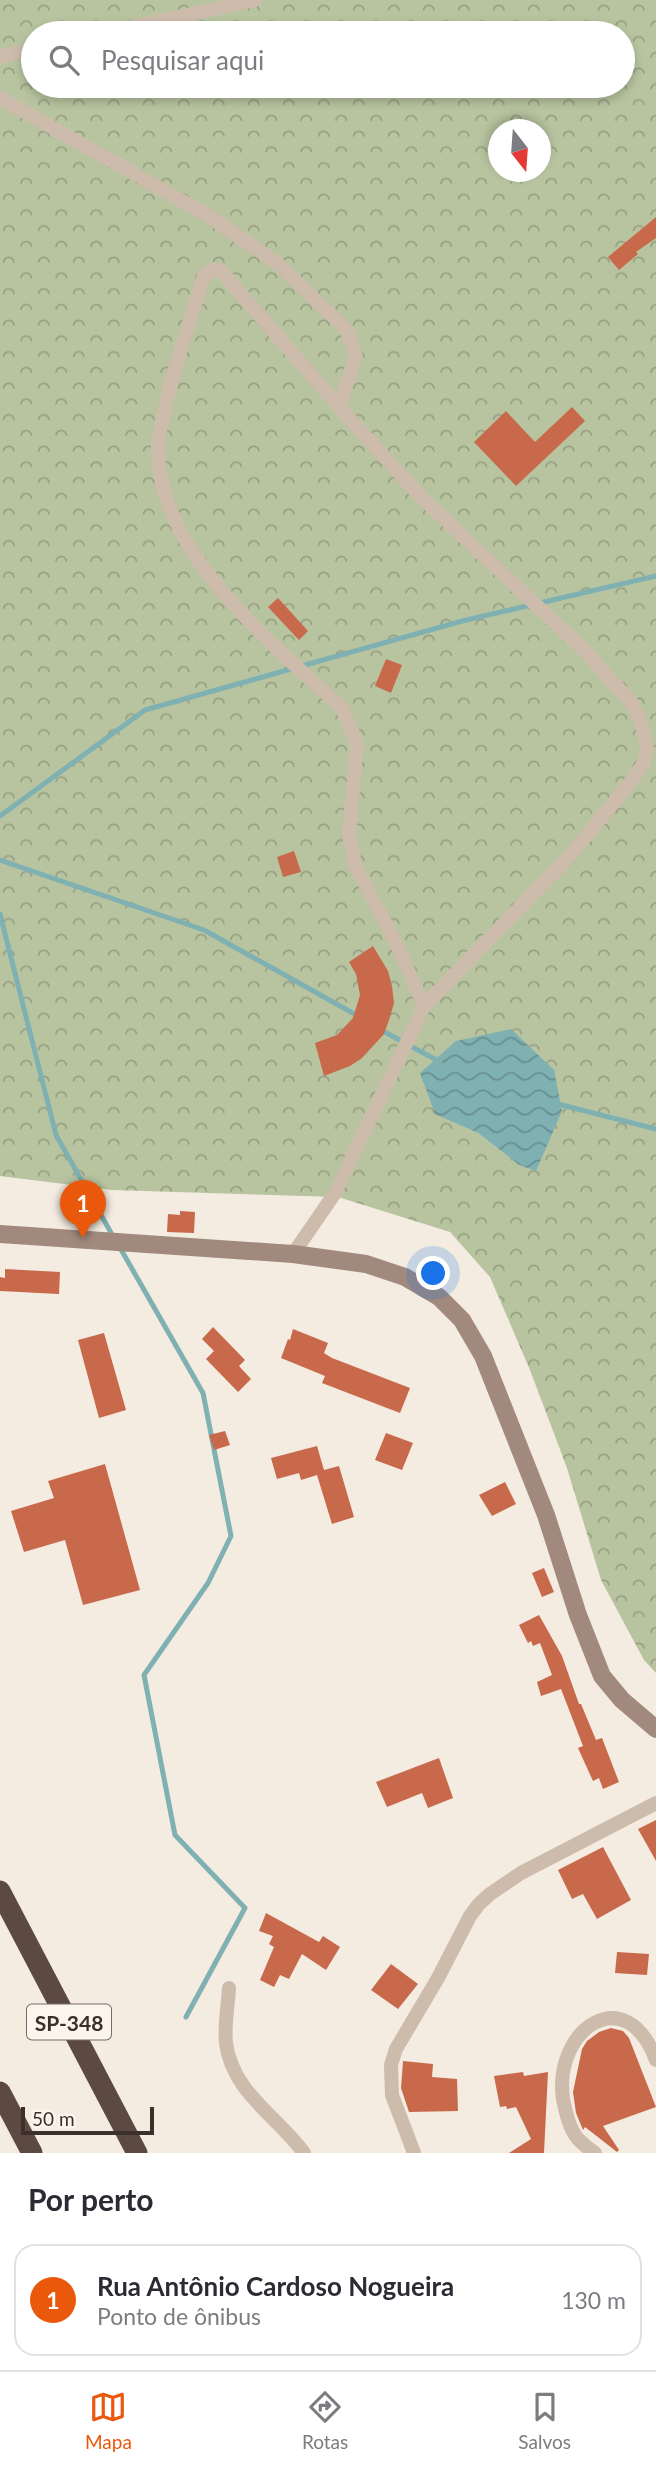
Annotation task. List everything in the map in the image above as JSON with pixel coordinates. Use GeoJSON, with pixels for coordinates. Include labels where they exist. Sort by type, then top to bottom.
{"type":"FeatureCollection","features":[{"type":"Feature","properties":{"kind":"highway","name":"SP-348"},"geometry":{"type":"LineString","coordinates":[[0,1891],[137,2153]]}},
{"type":"Feature","properties":{"kind":"highway"},"geometry":{"type":"LineString","coordinates":[[0,2092],[32,2153]]}},
{"type":"Feature","properties":{"kind":"main road"},"geometry":{"type":"LineString","coordinates":[[0,1234],[293,1254],[366,1264],[405,1277],[439,1297],[462,1321],[482,1356],[546,1515],[578,1615],[602,1676],[622,1700],[656,1729]]}},
{"type":"Feature","properties":{"kind":"street"},"geometry":{"type":"LineString","coordinates":[[160,21],[255,0]]}},
{"type":"Feature","properties":{"kind":"street"},"geometry":{"type":"LineString","coordinates":[[0,57],[21,52]]}},
{"type":"Feature","properties":{"kind":"street"},"geometry":{"type":"LineString","coordinates":[[0,98],[207,215],[277,263],[346,329],[356,356],[339,407]]}},
{"type":"Feature","properties":{"kind":"street"},"geometry":{"type":"LineString","coordinates":[[293,1254],[335,1193],[424,1006],[566,860],[629,785],[643,764],[647,744],[631,702],[582,648],[421,497],[223,273],[214,269],[204,276],[170,381],[158,444],[160,472],[168,503],[183,538],[216,586],[342,708],[351,725],[357,743],[349,835],[355,865],[398,947],[424,1006]]}},
{"type":"Feature","properties":{"kind":"street"},"geometry":{"type":"LineString","coordinates":[[414,2153],[392,2095],[391,2064],[396,2049],[438,1978],[470,1916],[479,1904],[521,1873],[656,1803]]}},
{"type":"Feature","properties":{"kind":"street"},"geometry":{"type":"LineString","coordinates":[[229,1989],[226,2043],[232,2065],[256,2103],[304,2153]]}},
{"type":"Feature","properties":{"kind":"street"},"geometry":{"type":"LineString","coordinates":[[595,2153],[579,2140],[573,2131],[561,2081],[566,2055],[577,2036],[593,2022],[603,2018],[625,2020],[636,2027],[644,2037],[656,2060]]}},
{"type":"Feature","properties":{"kind":"green space"},"geometry":{"type":"Polygon","coordinates":[[[0,0],[656,0],[656,1673],[644,1660],[601,1580],[567,1468],[530,1370],[490,1277],[450,1232],[338,1197],[112,1190],[0,1176],[0,0]],[[435,1113],[478,1133],[519,1165],[536,1170],[545,1146],[435,1113]]]}},
{"type":"Feature","properties":{"kind":"water"},"geometry":{"type":"Polygon","coordinates":[[[511,1029],[554,1070],[562,1111],[536,1171],[519,1165],[478,1133],[435,1114],[420,1073],[456,1041],[511,1029]]]}},
{"type":"Feature","properties":{"kind":"building"},"geometry":{"type":"Polygon","coordinates":[[[656,217],[656,238],[636,252],[638,254],[619,270],[608,257],[656,217]]]}},
{"type":"Feature","properties":{"kind":"building"},"geometry":{"type":"Polygon","coordinates":[[[572,407],[585,421],[516,486],[474,442],[506,411],[535,442],[572,407]]]}},
{"type":"Feature","properties":{"kind":"building"},"geometry":{"type":"Polygon","coordinates":[[[278,598],[308,631],[299,640],[268,607],[278,598]]]}},
{"type":"Feature","properties":{"kind":"building"},"geometry":{"type":"Polygon","coordinates":[[[386,659],[402,665],[391,693],[375,686],[386,659]]]}},
{"type":"Feature","properties":{"kind":"building"},"geometry":{"type":"Polygon","coordinates":[[[294,851],[301,872],[283,877],[277,857],[294,851]]]}},
{"type":"Feature","properties":{"kind":"building"},"geometry":{"type":"Polygon","coordinates":[[[373,946],[388,971],[392,986],[394,1003],[384,1034],[362,1058],[324,1076],[315,1043],[337,1035],[353,1018],[360,995],[356,974],[349,962],[373,946]]]}},
{"type":"Feature","properties":{"kind":"building"},"geometry":{"type":"Polygon","coordinates":[[[180,1211],[195,1212],[194,1233],[167,1232],[168,1214],[180,1215],[180,1211]]]}},
{"type":"Feature","properties":{"kind":"building"},"geometry":{"type":"Polygon","coordinates":[[[5,1269],[60,1272],[59,1294],[0,1291],[0,1277],[5,1278],[5,1269]]]}},
{"type":"Feature","properties":{"kind":"building"},"geometry":{"type":"Polygon","coordinates":[[[213,1327],[245,1360],[239,1366],[251,1379],[238,1392],[206,1359],[214,1351],[202,1339],[213,1327]]]}},
{"type":"Feature","properties":{"kind":"building"},"geometry":{"type":"Polygon","coordinates":[[[293,1329],[328,1343],[324,1353],[332,1358],[410,1388],[400,1413],[322,1383],[325,1376],[281,1358],[293,1329]]]}},
{"type":"Feature","properties":{"kind":"building"},"geometry":{"type":"Polygon","coordinates":[[[104,1333],[126,1410],[99,1418],[78,1340],[104,1333]]]}},
{"type":"Feature","properties":{"kind":"building"},"geometry":{"type":"Polygon","coordinates":[[[225,1431],[230,1445],[214,1450],[209,1435],[225,1431]]]}},
{"type":"Feature","properties":{"kind":"building"},"geometry":{"type":"Polygon","coordinates":[[[386,1433],[413,1443],[402,1470],[375,1460],[386,1433]]]}},
{"type":"Feature","properties":{"kind":"building"},"geometry":{"type":"Polygon","coordinates":[[[317,1446],[324,1470],[339,1466],[354,1517],[332,1524],[317,1475],[301,1480],[299,1473],[277,1479],[271,1458],[317,1446]]]}},
{"type":"Feature","properties":{"kind":"building"},"geometry":{"type":"Polygon","coordinates":[[[105,1464],[140,1590],[83,1605],[65,1540],[24,1552],[11,1511],[54,1498],[48,1481],[105,1464]]]}},
{"type":"Feature","properties":{"kind":"building"},"geometry":{"type":"Polygon","coordinates":[[[505,1482],[516,1504],[492,1516],[479,1495],[505,1482]]]}},
{"type":"Feature","properties":{"kind":"building"},"geometry":{"type":"Polygon","coordinates":[[[544,1568],[554,1592],[542,1597],[532,1573],[544,1568]]]}},
{"type":"Feature","properties":{"kind":"building"},"geometry":{"type":"Polygon","coordinates":[[[539,1615],[562,1656],[579,1704],[596,1740],[602,1738],[619,1782],[603,1789],[599,1778],[593,1781],[578,1748],[583,1746],[561,1689],[541,1696],[537,1682],[552,1675],[540,1643],[533,1646],[531,1641],[528,1643],[519,1625],[539,1615]]]}},
{"type":"Feature","properties":{"kind":"building"},"geometry":{"type":"Polygon","coordinates":[[[439,1758],[453,1798],[428,1808],[422,1793],[387,1807],[376,1782],[439,1758]]]}},
{"type":"Feature","properties":{"kind":"building"},"geometry":{"type":"Polygon","coordinates":[[[656,1820],[656,1861],[638,1829],[656,1820]]]}},
{"type":"Feature","properties":{"kind":"building"},"geometry":{"type":"Polygon","coordinates":[[[603,1847],[631,1900],[597,1919],[583,1894],[572,1899],[558,1870],[603,1847]]]}},
{"type":"Feature","properties":{"kind":"building"},"geometry":{"type":"Polygon","coordinates":[[[266,1913],[319,1942],[323,1936],[340,1947],[326,1970],[302,1954],[289,1979],[280,1975],[274,1987],[260,1980],[274,1947],[269,1944],[273,1936],[259,1931],[266,1913]]]}},
{"type":"Feature","properties":{"kind":"building"},"geometry":{"type":"Polygon","coordinates":[[[617,1952],[649,1954],[647,1975],[615,1973],[617,1952]]]}},
{"type":"Feature","properties":{"kind":"building"},"geometry":{"type":"Polygon","coordinates":[[[391,1964],[418,1984],[398,2009],[371,1990],[391,1964]]]}},
{"type":"Feature","properties":{"kind":"building"},"geometry":{"type":"Polygon","coordinates":[[[611,2028],[623,2031],[629,2038],[656,2107],[603,2126],[619,2150],[617,2152],[585,2127],[583,2130],[576,2113],[573,2092],[582,2049],[587,2041],[599,2032],[611,2028]]]}},
{"type":"Feature","properties":{"kind":"building"},"geometry":{"type":"Polygon","coordinates":[[[403,2061],[433,2064],[432,2077],[457,2079],[458,2111],[409,2112],[401,2088],[403,2061]]]}},
{"type":"Feature","properties":{"kind":"building"},"geometry":{"type":"Polygon","coordinates":[[[523,2072],[524,2076],[548,2072],[544,2153],[509,2153],[531,2139],[516,2107],[500,2107],[494,2076],[523,2072]]]}},
{"type":"Feature","properties":{"kind":"waterway"},"geometry":{"type":"LineString","coordinates":[[0,816],[145,710],[462,621],[656,576]]}},
{"type":"Feature","properties":{"kind":"waterway"},"geometry":{"type":"LineString","coordinates":[[0,860],[204,930],[358,1016]]}},
{"type":"Feature","properties":{"kind":"waterway"},"geometry":{"type":"LineString","coordinates":[[0,914],[56,1135],[114,1238]]}},
{"type":"Feature","properties":{"kind":"waterway"},"geometry":{"type":"LineString","coordinates":[[381,1030],[440,1062]]}},
{"type":"Feature","properties":{"kind":"waterway"},"geometry":{"type":"LineString","coordinates":[[554,1103],[656,1129]]}},
{"type":"Feature","properties":{"kind":"waterway"},"geometry":{"type":"LineString","coordinates":[[119,1246],[203,1393],[231,1536],[208,1583],[144,1675],[175,1835],[245,1908],[186,2017]]}},
{"type":"Feature","properties":{"kind":"place","name":"Rua Antônio Cardoso Nogueira"},"geometry":{"type":"Point","coordinates":[83,1238]}}]}
